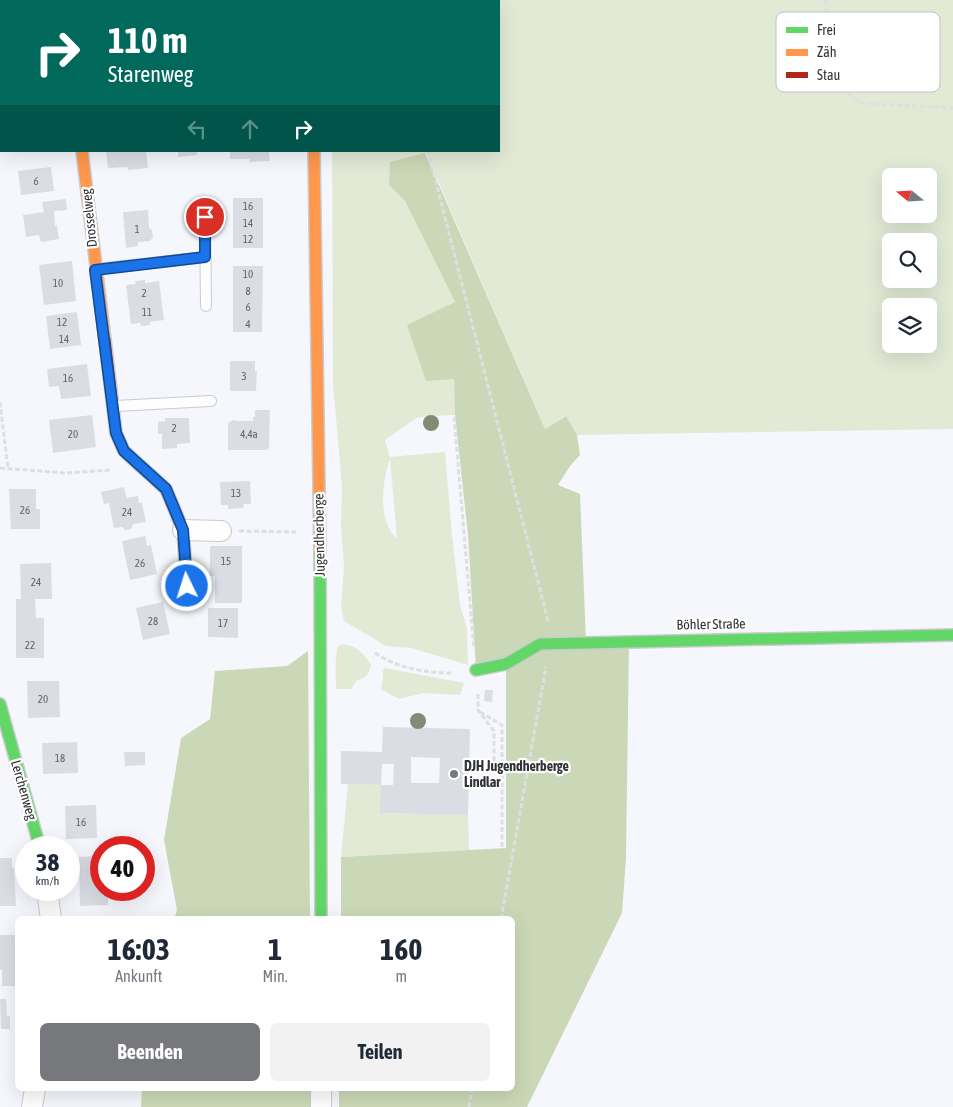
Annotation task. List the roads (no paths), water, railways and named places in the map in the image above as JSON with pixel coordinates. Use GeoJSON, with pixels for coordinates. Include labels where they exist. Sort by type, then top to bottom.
{"type":"FeatureCollection","features":[{"type":"Feature","properties":{"kind":"street","name":"Drosselweg"},"geometry":{"type":"LineString","coordinates":[[82,152],[116,433],[124,451],[166,489],[183,530],[187,586]]}},
{"type":"Feature","properties":{"kind":"street","name":"Jugendherberge"},"geometry":{"type":"LineString","coordinates":[[314,152],[321,642],[320,916]]}},
{"type":"Feature","properties":{"kind":"street"},"geometry":{"type":"LineString","coordinates":[[183,530],[221,531]]}},
{"type":"Feature","properties":{"kind":"street","name":"Böhler Straße"},"geometry":{"type":"LineString","coordinates":[[476,670],[506,664],[540,644],[953,635]]}},
{"type":"Feature","properties":{"kind":"street","name":"Lerchenweg"},"geometry":{"type":"LineString","coordinates":[[0,704],[37,836]]}},
{"type":"Feature","properties":{"kind":"street"},"geometry":{"type":"LineString","coordinates":[[49,901],[51,916]]}},
{"type":"Feature","properties":{"kind":"street"},"geometry":{"type":"LineString","coordinates":[[32,1107],[35,1091]]}},
{"type":"Feature","properties":{"kind":"street"},"geometry":{"type":"LineString","coordinates":[[320,1091],[321,1107]]}},
{"type":"Feature","properties":{"kind":"lane"},"geometry":{"type":"LineString","coordinates":[[205,217],[206,306]]}},
{"type":"Feature","properties":{"kind":"lane"},"geometry":{"type":"LineString","coordinates":[[95,270],[205,257]]}},
{"type":"Feature","properties":{"kind":"lane"},"geometry":{"type":"LineString","coordinates":[[112,406],[211,401]]}},
{"type":"Feature","properties":{"kind":"place","name":"DJH Jugendherberge Lindlar"},"geometry":{"type":"Point","coordinates":[454,774]}}]}
